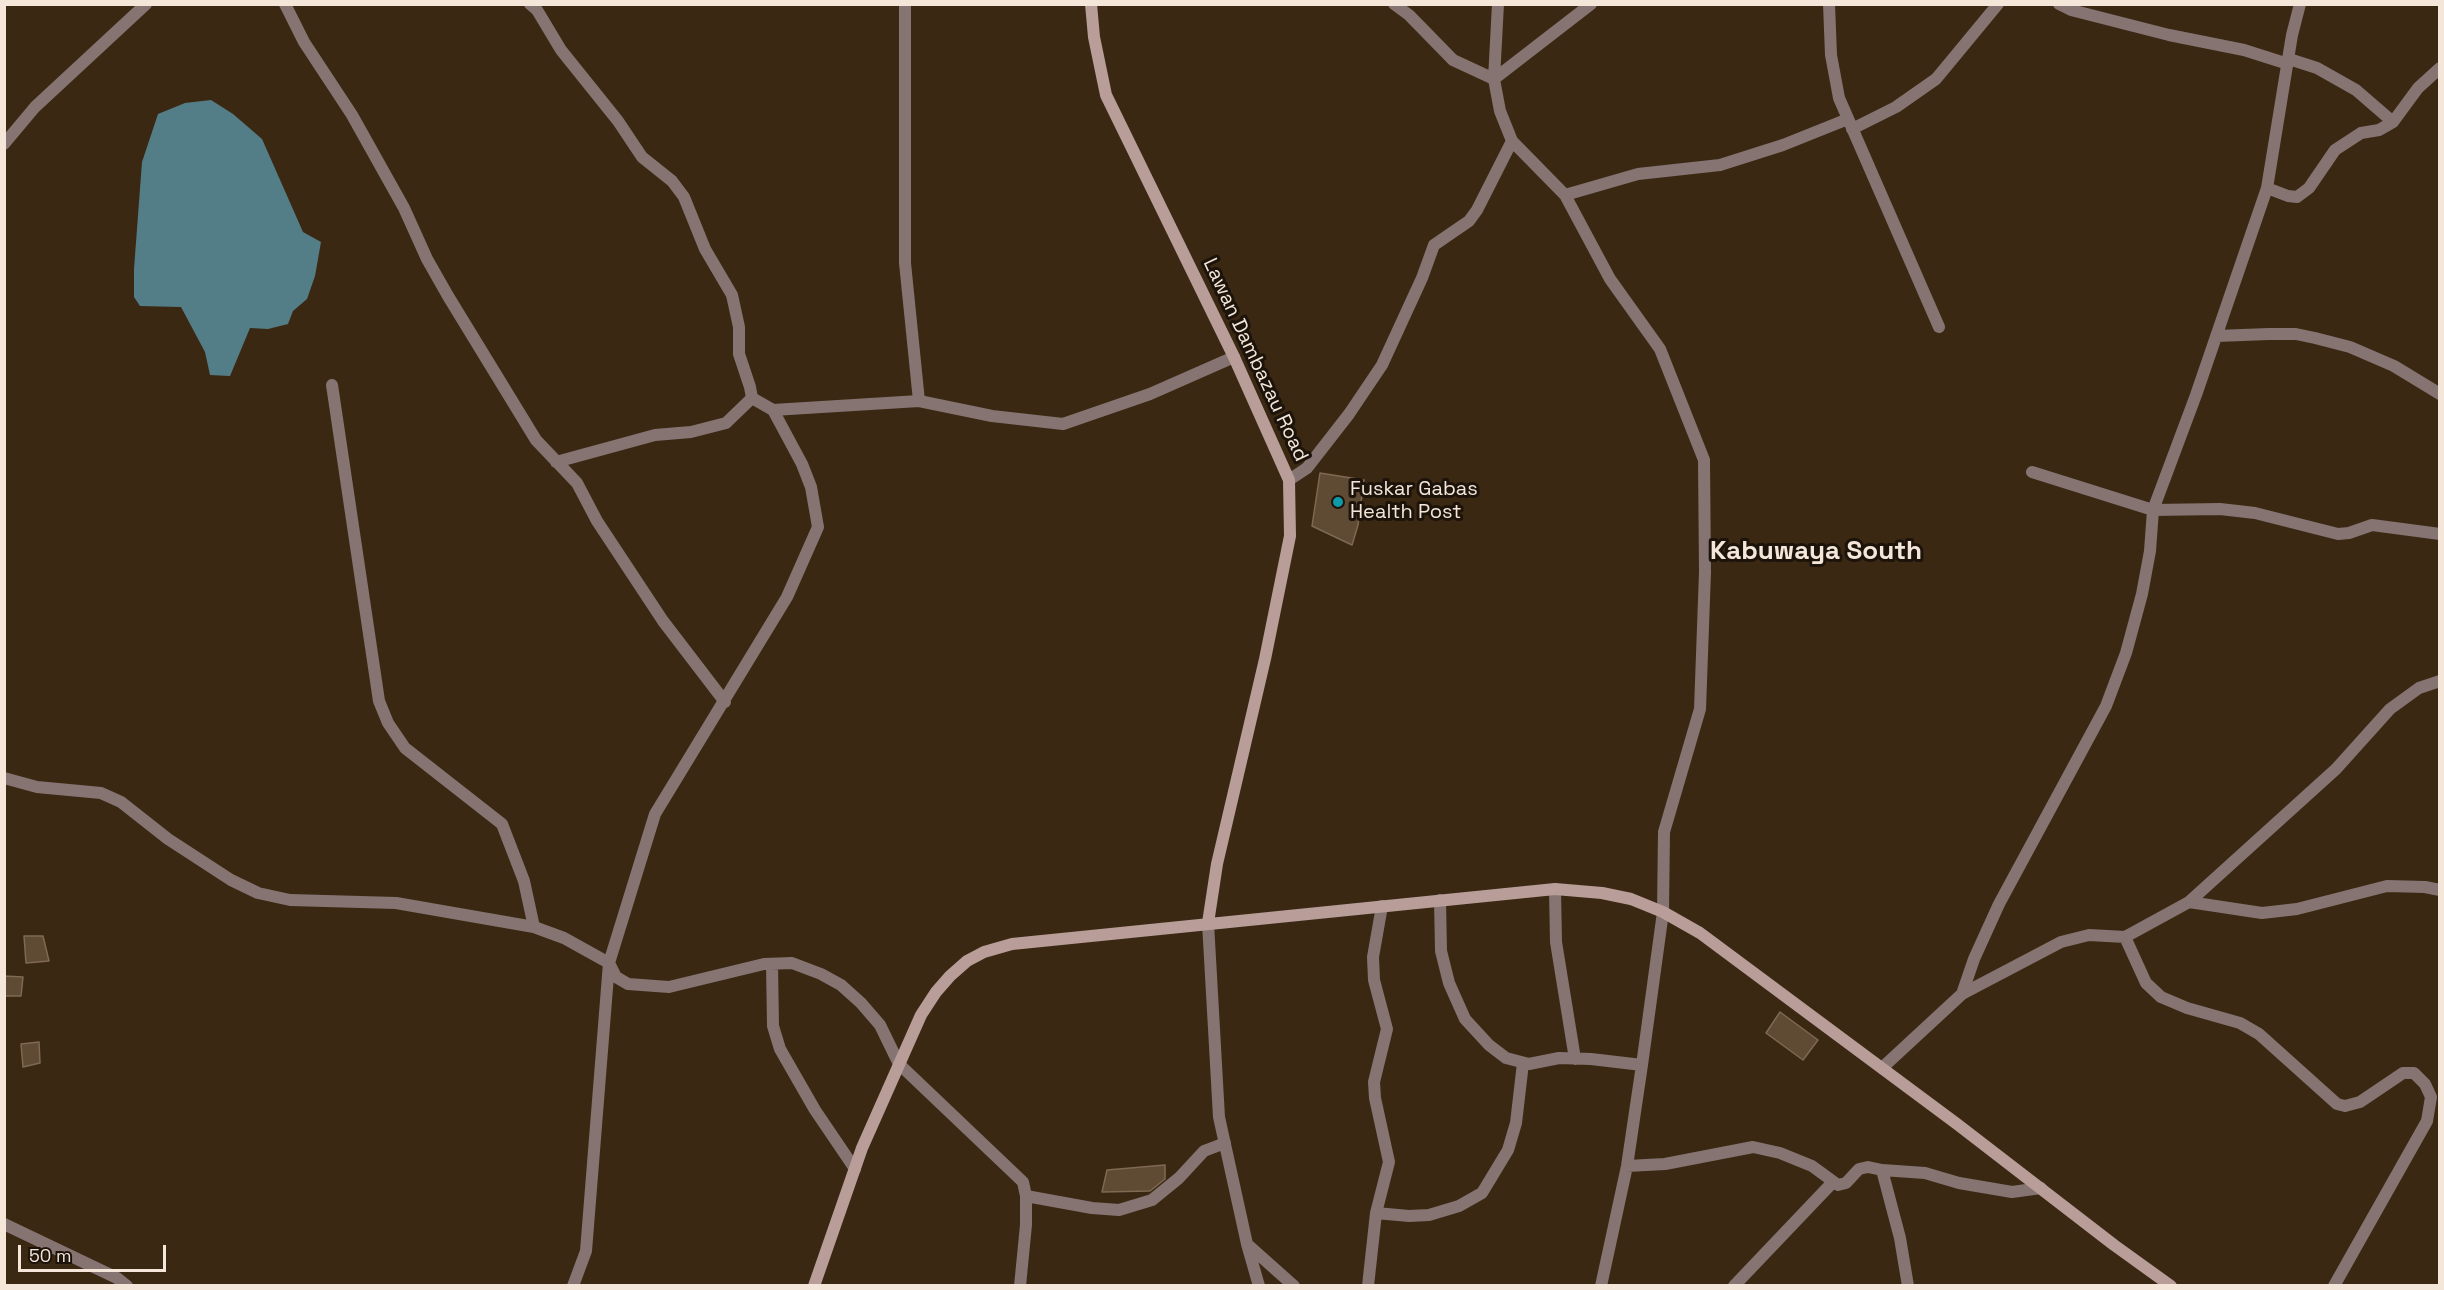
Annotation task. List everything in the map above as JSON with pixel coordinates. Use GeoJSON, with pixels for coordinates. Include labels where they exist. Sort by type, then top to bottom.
{"type":"FeatureCollection","features":[{"type":"Feature","properties":{"kind":"main road","name":"Lawan Dambazau Road"},"geometry":{"type":"LineString","coordinates":[[1091,4],[1094,37],[1106,95],[1234,357],[1290,480],[1290,536],[1265,659],[1217,864],[1208,923]]}},
{"type":"Feature","properties":{"kind":"main road"},"geometry":{"type":"LineString","coordinates":[[814,1286],[855,1169],[921,1015],[936,992],[967,961],[984,952],[1012,944],[1555,889],[1602,893],[1631,899],[1663,912],[1700,933],[2171,1286]]}},
{"type":"Feature","properties":{"kind":"street"},"geometry":{"type":"LineString","coordinates":[[4,144],[35,107],[146,4]]}},
{"type":"Feature","properties":{"kind":"street"},"geometry":{"type":"LineString","coordinates":[[285,4],[304,42],[363,135],[404,208],[427,259],[448,296],[536,440],[576,483],[597,521],[663,621],[725,702]]}},
{"type":"Feature","properties":{"kind":"street"},"geometry":{"type":"LineString","coordinates":[[530,4],[537,10],[561,50],[618,121],[642,158],[672,182],[684,197],[705,249],[732,295],[739,327],[739,354],[752,398],[773,410],[802,464],[811,487],[818,526],[787,597],[655,814],[609,963],[586,1251],[573,1286]]}},
{"type":"Feature","properties":{"kind":"street"},"geometry":{"type":"LineString","coordinates":[[905,4],[905,263],[919,401]]}},
{"type":"Feature","properties":{"kind":"street"},"geometry":{"type":"LineString","coordinates":[[1394,4],[1409,15],[1454,60],[1494,79]]}},
{"type":"Feature","properties":{"kind":"street"},"geometry":{"type":"LineString","coordinates":[[1498,4],[1494,79],[1500,111],[1512,141],[1565,195],[1610,279],[1660,349],[1704,460],[1705,572],[1700,709],[1664,832],[1663,912],[1642,1065],[1627,1166],[1601,1286]]}},
{"type":"Feature","properties":{"kind":"street"},"geometry":{"type":"LineString","coordinates":[[1494,79],[1591,4]]}},
{"type":"Feature","properties":{"kind":"street"},"geometry":{"type":"LineString","coordinates":[[1829,4],[1831,55],[1839,98],[1939,327]]}},
{"type":"Feature","properties":{"kind":"street"},"geometry":{"type":"LineString","coordinates":[[1565,195],[1638,174],[1720,165],[1896,107],[1936,79],[1998,4]]}},
{"type":"Feature","properties":{"kind":"street"},"geometry":{"type":"LineString","coordinates":[[2059,4],[2071,10],[2169,35],[2317,68],[2356,90],[2393,122]]}},
{"type":"Feature","properties":{"kind":"street"},"geometry":{"type":"LineString","coordinates":[[1962,994],[1974,959],[1998,904],[2106,706],[2126,653],[2142,594],[2150,551],[2153,510],[2267,188],[2300,4]]}},
{"type":"Feature","properties":{"kind":"street"},"geometry":{"type":"LineString","coordinates":[[2267,188],[2297,197],[2309,188],[2335,150],[2361,133],[2379,130],[2393,122],[2418,88],[2439,68]]}},
{"type":"Feature","properties":{"kind":"street"},"geometry":{"type":"LineString","coordinates":[[1290,480],[1307,468],[1349,414],[1382,365],[1422,278],[1434,245],[1469,220],[1478,210],[1512,141]]}},
{"type":"Feature","properties":{"kind":"street"},"geometry":{"type":"LineString","coordinates":[[2216,336],[2296,334],[2315,338],[2349,347],[2394,366],[2439,393]]}},
{"type":"Feature","properties":{"kind":"street"},"geometry":{"type":"LineString","coordinates":[[773,410],[919,401],[992,416],[1063,424],[1150,394],[1234,357]]}},
{"type":"Feature","properties":{"kind":"street"},"geometry":{"type":"LineString","coordinates":[[332,385],[379,701],[388,723],[405,748],[502,824],[524,880],[534,927]]}},
{"type":"Feature","properties":{"kind":"street"},"geometry":{"type":"LineString","coordinates":[[556,462],[655,435],[692,432],[726,423],[752,398]]}},
{"type":"Feature","properties":{"kind":"street"},"geometry":{"type":"LineString","coordinates":[[2032,472],[2153,510],[2220,509],[2254,513],[2338,534],[2349,533],[2372,525],[2439,534]]}},
{"type":"Feature","properties":{"kind":"street"},"geometry":{"type":"LineString","coordinates":[[1882,1068],[1962,994],[2061,942],[2089,935],[2125,937],[2189,902],[2336,769],[2390,709],[2419,688],[2439,681]]}},
{"type":"Feature","properties":{"kind":"street"},"geometry":{"type":"LineString","coordinates":[[4,778],[37,787],[88,791],[121,802],[177,845],[231,880],[258,893],[290,900],[396,903],[534,927],[564,938],[609,963],[616,977],[628,984],[669,987],[764,964],[792,963],[821,974],[841,985],[861,1003],[880,1025],[899,1064],[1023,1182],[1026,1196],[1026,1226],[1020,1286]]}},
{"type":"Feature","properties":{"kind":"street"},"geometry":{"type":"LineString","coordinates":[[2189,902],[2262,913],[2297,909],[2387,886],[2425,887],[2439,890]]}},
{"type":"Feature","properties":{"kind":"street"},"geometry":{"type":"LineString","coordinates":[[1555,889],[1556,942],[1575,1059]]}},
{"type":"Feature","properties":{"kind":"street"},"geometry":{"type":"LineString","coordinates":[[1440,900],[1441,951],[1449,982],[1465,1019],[1489,1045],[1506,1058],[1529,1064],[1559,1058],[1642,1065]]}},
{"type":"Feature","properties":{"kind":"street"},"geometry":{"type":"LineString","coordinates":[[1368,1286],[1376,1213],[1389,1162],[1375,1098],[1374,1082],[1387,1029],[1374,980],[1373,957],[1382,906]]}},
{"type":"Feature","properties":{"kind":"street"},"geometry":{"type":"LineString","coordinates":[[1208,923],[1219,1117],[1247,1244],[1259,1286]]}},
{"type":"Feature","properties":{"kind":"street"},"geometry":{"type":"LineString","coordinates":[[2125,937],[2146,983],[2161,997],[2187,1008],[2240,1023],[2259,1034],[2337,1104],[2345,1106],[2360,1102],[2403,1072],[2414,1073],[2426,1084],[2431,1097],[2427,1121],[2334,1286]]}},
{"type":"Feature","properties":{"kind":"street"},"geometry":{"type":"LineString","coordinates":[[772,964],[773,1026],[780,1049],[815,1110],[855,1169]]}},
{"type":"Feature","properties":{"kind":"street"},"geometry":{"type":"LineString","coordinates":[[1376,1213],[1429,1215],[1458,1206],[1482,1193],[1508,1150],[1516,1123],[1523,1063]]}},
{"type":"Feature","properties":{"kind":"street"},"geometry":{"type":"LineString","coordinates":[[1026,1196],[1092,1208],[1119,1210],[1152,1200],[1179,1178],[1204,1151],[1225,1143]]}},
{"type":"Feature","properties":{"kind":"street"},"geometry":{"type":"LineString","coordinates":[[1627,1166],[1665,1164],[1753,1147],[1780,1153],[1812,1166],[1833,1182],[1842,1185],[1863,1167],[1926,1173],[1959,1183],[2012,1192],[2041,1188]]}},
{"type":"Feature","properties":{"kind":"street"},"geometry":{"type":"LineString","coordinates":[[1882,1170],[1900,1238],[1908,1286]]}},
{"type":"Feature","properties":{"kind":"street"},"geometry":{"type":"LineString","coordinates":[[1734,1286],[1833,1182]]}},
{"type":"Feature","properties":{"kind":"street"},"geometry":{"type":"LineString","coordinates":[[4,1224],[117,1278],[127,1286]]}},
{"type":"Feature","properties":{"kind":"street"},"geometry":{"type":"LineString","coordinates":[[1247,1244],[1294,1286]]}},
{"type":"Feature","properties":{"kind":"water"},"geometry":{"type":"Polygon","coordinates":[[[211,100],[233,114],[262,139],[303,232],[321,242],[315,276],[307,299],[293,311],[288,324],[268,329],[250,328],[230,376],[210,375],[205,352],[181,307],[140,306],[134,297],[142,162],[158,114],[185,103],[211,100]]]}},
{"type":"Feature","properties":{"kind":"building","name":"Fuskar Gabas Health Post"},"geometry":{"type":"Polygon","coordinates":[[[1320,473],[1364,480],[1358,525],[1352,545],[1312,526],[1320,473]]]}},
{"type":"Feature","properties":{"kind":"building"},"geometry":{"type":"Polygon","coordinates":[[[24,936],[43,936],[49,961],[26,963],[24,936]]]}},
{"type":"Feature","properties":{"kind":"building"},"geometry":{"type":"Polygon","coordinates":[[[4,976],[23,977],[21,996],[4,996],[4,976]]]}},
{"type":"Feature","properties":{"kind":"building"},"geometry":{"type":"Polygon","coordinates":[[[1780,1012],[1818,1040],[1803,1060],[1766,1033],[1780,1012]]]}},
{"type":"Feature","properties":{"kind":"building"},"geometry":{"type":"Polygon","coordinates":[[[39,1042],[40,1063],[23,1067],[21,1044],[39,1042]]]}},
{"type":"Feature","properties":{"kind":"building"},"geometry":{"type":"Polygon","coordinates":[[[1165,1165],[1165,1179],[1150,1191],[1102,1192],[1107,1170],[1165,1165]]]}},
{"type":"Feature","properties":{"kind":"place","name":"Fuskar Gabas Health Post"},"geometry":{"type":"Point","coordinates":[1338,502]}},
{"type":"Feature","properties":{"kind":"district","name":"Kabuwaya South"},"geometry":{"type":"Point","coordinates":[1816,552]}}]}
